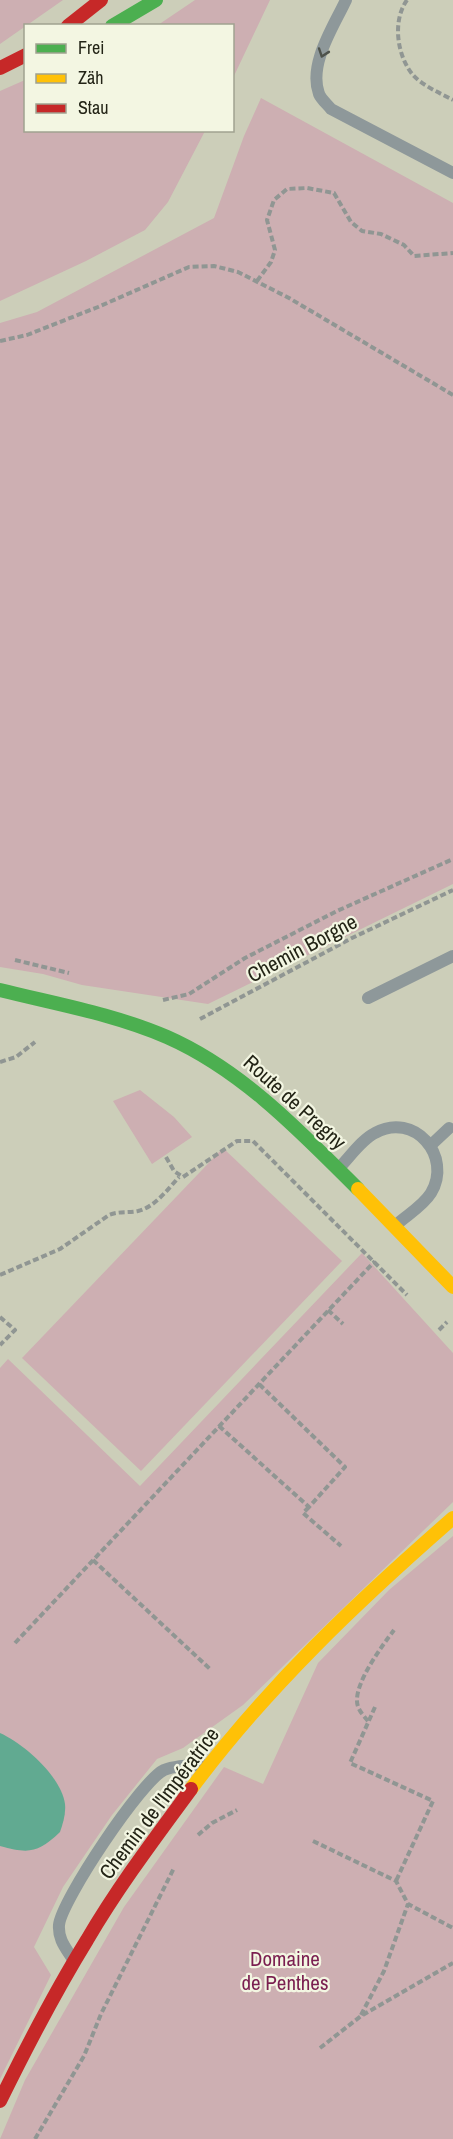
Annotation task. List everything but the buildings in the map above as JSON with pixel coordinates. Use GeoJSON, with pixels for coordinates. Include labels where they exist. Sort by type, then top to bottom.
{"type":"FeatureCollection","features":[{"type":"Feature","properties":{"kind":"street"},"geometry":{"type":"LineString","coordinates":[[70,24],[79,12],[101,0]]}},
{"type":"Feature","properties":{"kind":"street"},"geometry":{"type":"LineString","coordinates":[[116,24],[156,0]]}},
{"type":"Feature","properties":{"kind":"street"},"geometry":{"type":"LineString","coordinates":[[0,68],[24,56]]}},
{"type":"Feature","properties":{"kind":"street","name":"Route de Pregny"},"geometry":{"type":"LineString","coordinates":[[0,990],[133,1025],[167,1037],[227,1069],[252,1088],[338,1169],[453,1287]]}},
{"type":"Feature","properties":{"kind":"street","name":"Chemin de l'Impératrice"},"geometry":{"type":"LineString","coordinates":[[0,2101],[75,1961],[118,1891],[209,1765],[306,1657],[453,1518]]}},
{"type":"Feature","properties":{"kind":"lane"},"geometry":{"type":"LineString","coordinates":[[346,0],[321,55],[318,74],[319,94],[331,109],[453,173]]}},
{"type":"Feature","properties":{"kind":"lane"},"geometry":{"type":"LineString","coordinates":[[368,998],[453,956]]}},
{"type":"Feature","properties":{"kind":"lane"},"geometry":{"type":"LineString","coordinates":[[431,1145],[449,1128]]}},
{"type":"Feature","properties":{"kind":"lane"},"geometry":{"type":"LineString","coordinates":[[338,1169],[375,1133],[386,1129],[406,1129],[431,1145],[438,1164],[431,1192],[395,1226]]}},
{"type":"Feature","properties":{"kind":"lane"},"geometry":{"type":"LineString","coordinates":[[75,1961],[61,1942],[59,1926],[68,1899],[99,1851],[146,1785],[164,1770],[209,1765]]}},
{"type":"Feature","properties":{"kind":"path"},"geometry":{"type":"LineString","coordinates":[[407,0],[399,22],[398,43],[403,58],[414,75],[453,100]]}},
{"type":"Feature","properties":{"kind":"path"},"geometry":{"type":"LineString","coordinates":[[256,281],[271,262],[275,250],[267,220],[274,200],[286,189],[307,188],[334,193],[351,222],[362,231],[381,234],[404,244],[414,256],[453,254]]}},
{"type":"Feature","properties":{"kind":"path"},"geometry":{"type":"LineString","coordinates":[[0,341],[27,335],[189,267],[214,266],[238,272],[256,281],[373,346],[453,395]]}},
{"type":"Feature","properties":{"kind":"path"},"geometry":{"type":"LineString","coordinates":[[155,998],[166,1001],[189,994],[245,958],[337,911],[453,859]]}},
{"type":"Feature","properties":{"kind":"path","name":"Chemin Borgne"},"geometry":{"type":"LineString","coordinates":[[167,1037],[352,938],[453,890]]}},
{"type":"Feature","properties":{"kind":"path"},"geometry":{"type":"LineString","coordinates":[[11,959],[78,976]]}},
{"type":"Feature","properties":{"kind":"path"},"geometry":{"type":"LineString","coordinates":[[0,1062],[16,1057],[35,1042]]}},
{"type":"Feature","properties":{"kind":"path"},"geometry":{"type":"LineString","coordinates":[[0,1275],[60,1249],[109,1215],[117,1212],[140,1211],[150,1206],[179,1177],[183,1177],[237,1141],[253,1141],[407,1295]]}},
{"type":"Feature","properties":{"kind":"path"},"geometry":{"type":"LineString","coordinates":[[166,1157],[179,1177]]}},
{"type":"Feature","properties":{"kind":"path"},"geometry":{"type":"LineString","coordinates":[[15,1643],[375,1261]]}},
{"type":"Feature","properties":{"kind":"path"},"geometry":{"type":"LineString","coordinates":[[328,1310],[343,1324]]}},
{"type":"Feature","properties":{"kind":"path"},"geometry":{"type":"LineString","coordinates":[[0,1317],[15,1330],[0,1345]]}},
{"type":"Feature","properties":{"kind":"path"},"geometry":{"type":"LineString","coordinates":[[439,1330],[447,1322]]}},
{"type":"Feature","properties":{"kind":"path"},"geometry":{"type":"LineString","coordinates":[[258,1384],[345,1467],[303,1513],[342,1546]]}},
{"type":"Feature","properties":{"kind":"path"},"geometry":{"type":"LineString","coordinates":[[219,1426],[309,1507]]}},
{"type":"Feature","properties":{"kind":"path"},"geometry":{"type":"LineString","coordinates":[[93,1560],[210,1669]]}},
{"type":"Feature","properties":{"kind":"path"},"geometry":{"type":"LineString","coordinates":[[368,1721],[357,1703],[358,1693],[375,1657],[394,1630]]}},
{"type":"Feature","properties":{"kind":"path"},"geometry":{"type":"LineString","coordinates":[[375,1707],[350,1763],[434,1801],[396,1881]]}},
{"type":"Feature","properties":{"kind":"path"},"geometry":{"type":"LineString","coordinates":[[196,1837],[212,1823],[237,1810]]}},
{"type":"Feature","properties":{"kind":"path"},"geometry":{"type":"LineString","coordinates":[[313,1841],[396,1881],[408,1904],[453,1928]]}},
{"type":"Feature","properties":{"kind":"path"},"geometry":{"type":"LineString","coordinates":[[35,2139],[84,2056],[101,2014],[165,1883],[178,1862]]}},
{"type":"Feature","properties":{"kind":"path"},"geometry":{"type":"LineString","coordinates":[[360,2016],[384,1971],[408,1904]]}},
{"type":"Feature","properties":{"kind":"path"},"geometry":{"type":"LineString","coordinates":[[320,2048],[360,2016],[453,1963]]}},
{"type":"Feature","properties":{"kind":"green space"},"geometry":{"type":"Polygon","coordinates":[[[0,0],[63,0],[29,24],[24,24],[24,27],[0,44],[0,0]]]}},
{"type":"Feature","properties":{"kind":"green space"},"geometry":{"type":"Polygon","coordinates":[[[195,0],[270,0],[234,76],[234,24],[159,24],[195,0]]]}},
{"type":"Feature","properties":{"kind":"green space"},"geometry":{"type":"Polygon","coordinates":[[[24,80],[24,132],[204,132],[168,202],[145,230],[86,261],[0,301],[0,91],[24,80]]]}},
{"type":"Feature","properties":{"kind":"green space"},"geometry":{"type":"Polygon","coordinates":[[[261,98],[453,203],[453,884],[208,1004],[82,985],[43,974],[0,967],[0,323],[37,312],[214,218],[244,136],[261,98]]]}},
{"type":"Feature","properties":{"kind":"green space"},"geometry":{"type":"Polygon","coordinates":[[[140,1090],[174,1117],[192,1137],[152,1164],[113,1101],[140,1090]]]}},
{"type":"Feature","properties":{"kind":"green space"},"geometry":{"type":"Polygon","coordinates":[[[223,1148],[342,1261],[141,1471],[22,1358],[223,1148]]]}},
{"type":"Feature","properties":{"kind":"green space"},"geometry":{"type":"Polygon","coordinates":[[[362,1253],[453,1353],[453,1502],[243,1705],[183,1748],[157,1759],[112,1815],[63,1887],[34,1947],[51,1975],[0,2079],[0,1368],[8,1359],[140,1486],[362,1253]]]}},
{"type":"Feature","properties":{"kind":"green space","name":"Domaine de Penthes"},"geometry":{"type":"Polygon","coordinates":[[[453,1536],[453,2139],[0,2139],[25,2080],[124,1907],[224,1767],[263,1784],[318,1663],[389,1590],[453,1536]]]}},
{"type":"Feature","properties":{"kind":"shaded area"},"geometry":{"type":"Polygon","coordinates":[[[0,1733],[20,1745],[40,1762],[62,1793],[65,1811],[60,1832],[33,1850],[26,1851],[0,1846],[0,1733]]]}},
{"type":"Feature","properties":{"kind":"traffic: fast"},"geometry":{"type":"LineString","coordinates":[[115,24],[156,0]]}},
{"type":"Feature","properties":{"kind":"traffic: fast"},"geometry":{"type":"LineString","coordinates":[[0,990],[126,1022],[167,1037],[194,1051],[220,1067],[269,1104],[358,1189]]}},
{"type":"Feature","properties":{"kind":"traffic: slow"},"geometry":{"type":"LineString","coordinates":[[358,1189],[453,1287]]}},
{"type":"Feature","properties":{"kind":"traffic: slow"},"geometry":{"type":"LineString","coordinates":[[191,1789],[250,1716],[314,1647],[453,1518]]}},
{"type":"Feature","properties":{"kind":"traffic: jam"},"geometry":{"type":"LineString","coordinates":[[71,24],[101,0]]}},
{"type":"Feature","properties":{"kind":"traffic: jam"},"geometry":{"type":"LineString","coordinates":[[0,68],[24,56]]}},
{"type":"Feature","properties":{"kind":"traffic: jam"},"geometry":{"type":"LineString","coordinates":[[0,2101],[53,1999],[99,1920],[191,1789]]}}]}
